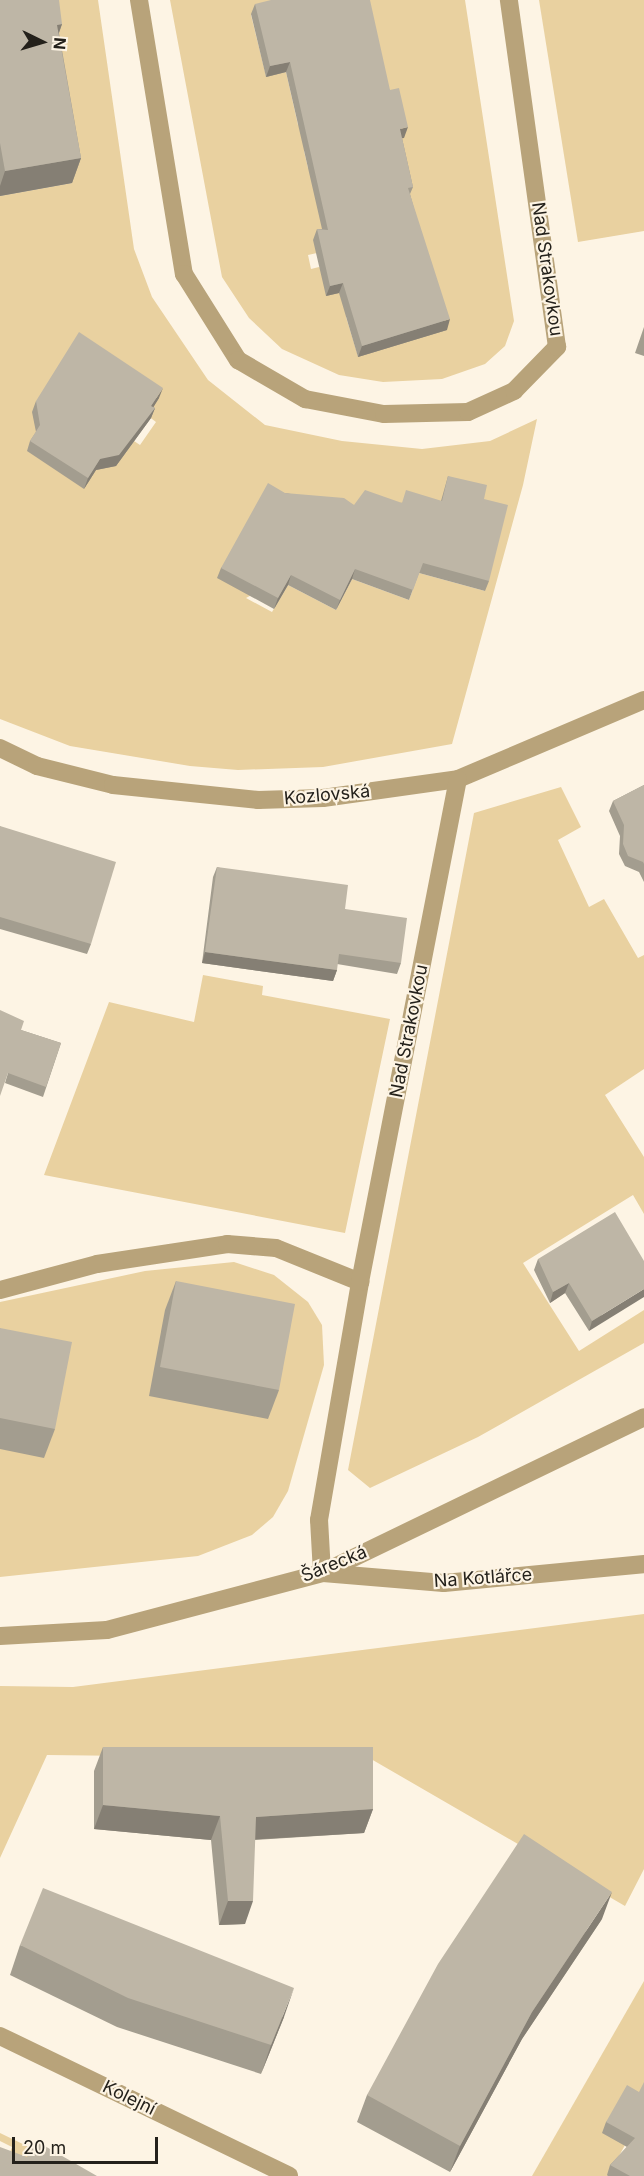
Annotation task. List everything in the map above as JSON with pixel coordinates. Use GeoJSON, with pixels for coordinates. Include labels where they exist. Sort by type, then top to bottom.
{"type":"FeatureCollection","features":[{"type":"Feature","properties":{"kind":"street","name":"Nad Strakovkou"},"geometry":{"type":"LineString","coordinates":[[139,0],[184,274],[238,360],[305,399],[384,414],[468,412],[514,391],[557,347],[509,0]]}},
{"type":"Feature","properties":{"kind":"street","name":"Kozlovská"},"geometry":{"type":"LineString","coordinates":[[0,748],[36,766],[113,785],[258,800],[323,798],[458,779],[644,700]]}},
{"type":"Feature","properties":{"kind":"street","name":"Nad Strakovkou"},"geometry":{"type":"LineString","coordinates":[[322,1573],[319,1520],[360,1282],[458,779]]}},
{"type":"Feature","properties":{"kind":"street"},"geometry":{"type":"LineString","coordinates":[[0,1290],[97,1264],[227,1245],[276,1248],[360,1282]]}},
{"type":"Feature","properties":{"kind":"street","name":"Šárecká"},"geometry":{"type":"LineString","coordinates":[[0,1636],[107,1630],[322,1573],[644,1416]]}},
{"type":"Feature","properties":{"kind":"street","name":"Na Kotlářce"},"geometry":{"type":"LineString","coordinates":[[322,1573],[444,1583],[644,1564]]}},
{"type":"Feature","properties":{"kind":"street","name":"Kolejní"},"geometry":{"type":"LineString","coordinates":[[0,2036],[290,2176]]}},
{"type":"Feature","properties":{"kind":"shaded area"},"geometry":{"type":"Polygon","coordinates":[[[48,0],[98,0],[134,249],[152,297],[208,380],[265,425],[342,441],[422,449],[490,441],[537,419],[523,485],[452,744],[323,767],[238,770],[190,766],[70,746],[0,719],[0,196],[72,183],[48,0]],[[148,416],[40,430],[98,467],[134,441],[140,445],[156,422],[148,416]],[[398,513],[246,598],[272,612],[288,585],[336,610],[352,579],[409,600],[419,573],[485,591],[438,513],[398,513]]]}},
{"type":"Feature","properties":{"kind":"shaded area"},"geometry":{"type":"Polygon","coordinates":[[[170,0],[291,0],[251,15],[266,76],[286,72],[298,125],[306,123],[313,149],[304,151],[308,168],[317,167],[325,240],[317,253],[308,255],[311,269],[319,267],[352,290],[346,317],[358,356],[446,329],[391,140],[404,137],[329,0],[465,0],[514,321],[505,346],[485,364],[442,379],[383,382],[339,375],[282,349],[249,318],[222,277],[170,0]]]}},
{"type":"Feature","properties":{"kind":"shaded area"},"geometry":{"type":"Polygon","coordinates":[[[539,0],[644,0],[644,231],[578,242],[539,0]]]}},
{"type":"Feature","properties":{"kind":"shaded area"},"geometry":{"type":"Polygon","coordinates":[[[561,787],[581,827],[558,840],[589,907],[604,899],[638,958],[644,955],[644,1069],[605,1095],[644,1157],[644,1214],[633,1195],[523,1263],[579,1351],[644,1310],[644,1343],[478,1437],[370,1488],[348,1470],[474,813],[561,787]]]}},
{"type":"Feature","properties":{"kind":"shaded area"},"geometry":{"type":"Polygon","coordinates":[[[203,975],[263,986],[262,995],[390,1019],[345,1233],[44,1175],[109,1002],[194,1022],[203,975]]]}},
{"type":"Feature","properties":{"kind":"shaded area"},"geometry":{"type":"Polygon","coordinates":[[[234,1262],[274,1275],[308,1302],[322,1325],[324,1365],[288,1491],[273,1517],[252,1535],[198,1556],[0,1577],[0,1302],[145,1271],[234,1262]]]}},
{"type":"Feature","properties":{"kind":"shaded area"},"geometry":{"type":"Polygon","coordinates":[[[644,1614],[644,1869],[625,1906],[371,1759],[47,1755],[0,1858],[0,1686],[73,1687],[644,1614]]]}},
{"type":"Feature","properties":{"kind":"shaded area"},"geometry":{"type":"Polygon","coordinates":[[[644,1981],[644,2086],[625,2145],[608,2176],[532,2176],[644,1981]]]}},
{"type":"Feature","properties":{"kind":"shaded area"},"geometry":{"type":"Polygon","coordinates":[[[0,2133],[89,2176],[1,2176],[12,2147],[0,2141],[0,2133]]]}},
{"type":"Feature","properties":{"kind":"building"},"geometry":{"type":"Polygon","coordinates":[[[0,0],[59,0],[62,24],[57,25],[81,158],[5,171],[0,143],[0,0]]]}},
{"type":"Feature","properties":{"kind":"building"},"geometry":{"type":"Polygon","coordinates":[[[271,0],[370,0],[390,90],[399,88],[408,127],[400,129],[413,187],[408,188],[450,319],[362,346],[343,283],[330,286],[317,229],[328,230],[290,62],[270,66],[255,4],[271,0]]]}},
{"type":"Feature","properties":{"kind":"building"},"geometry":{"type":"Polygon","coordinates":[[[79,332],[163,388],[151,406],[155,408],[119,455],[100,459],[88,478],[30,441],[40,425],[36,401],[79,332]]]}},
{"type":"Feature","properties":{"kind":"building"},"geometry":{"type":"Polygon","coordinates":[[[448,476],[487,485],[484,499],[508,505],[489,581],[423,563],[413,590],[355,569],[340,600],[291,575],[278,598],[221,568],[268,483],[285,493],[344,498],[354,505],[365,490],[402,503],[406,490],[442,501],[448,476]]]}},
{"type":"Feature","properties":{"kind":"building"},"geometry":{"type":"Polygon","coordinates":[[[644,785],[644,864],[628,856],[623,844],[624,825],[613,801],[644,785]]]}},
{"type":"Feature","properties":{"kind":"building"},"geometry":{"type":"Polygon","coordinates":[[[0,826],[116,862],[91,944],[0,917],[0,826]]]}},
{"type":"Feature","properties":{"kind":"building"},"geometry":{"type":"Polygon","coordinates":[[[217,867],[348,885],[345,909],[407,918],[401,963],[339,954],[337,970],[205,952],[217,867]]]}},
{"type":"Feature","properties":{"kind":"building"},"geometry":{"type":"Polygon","coordinates":[[[0,1010],[24,1021],[21,1030],[61,1043],[46,1087],[8,1073],[0,1096],[0,1010]]]}},
{"type":"Feature","properties":{"kind":"building"},"geometry":{"type":"Polygon","coordinates":[[[615,1212],[644,1261],[644,1289],[592,1321],[569,1283],[553,1292],[538,1259],[615,1212]]]}},
{"type":"Feature","properties":{"kind":"building"},"geometry":{"type":"Polygon","coordinates":[[[176,1281],[295,1304],[279,1390],[160,1367],[176,1281]]]}},
{"type":"Feature","properties":{"kind":"building"},"geometry":{"type":"Polygon","coordinates":[[[0,1328],[72,1342],[55,1429],[0,1418],[0,1328]]]}},
{"type":"Feature","properties":{"kind":"building"},"geometry":{"type":"Polygon","coordinates":[[[103,1747],[373,1747],[373,1809],[256,1817],[253,1901],[228,1901],[220,1816],[103,1805],[103,1747]]]}},
{"type":"Feature","properties":{"kind":"building"},"geometry":{"type":"Polygon","coordinates":[[[524,1834],[612,1892],[532,2012],[460,2146],[367,2095],[438,1964],[524,1834]]]}},
{"type":"Feature","properties":{"kind":"building"},"geometry":{"type":"Polygon","coordinates":[[[43,1888],[294,1988],[271,2045],[128,1998],[20,1945],[43,1888]]]}},
{"type":"Feature","properties":{"kind":"building"},"geometry":{"type":"Polygon","coordinates":[[[644,2082],[644,2176],[630,2176],[610,2165],[635,2138],[606,2122],[627,2085],[639,2092],[644,2082]]]}},
{"type":"Feature","properties":{"kind":"building"},"geometry":{"type":"Polygon","coordinates":[[[36,2141],[97,2176],[0,2176],[0,2147],[27,2157],[36,2141]]]}}]}
